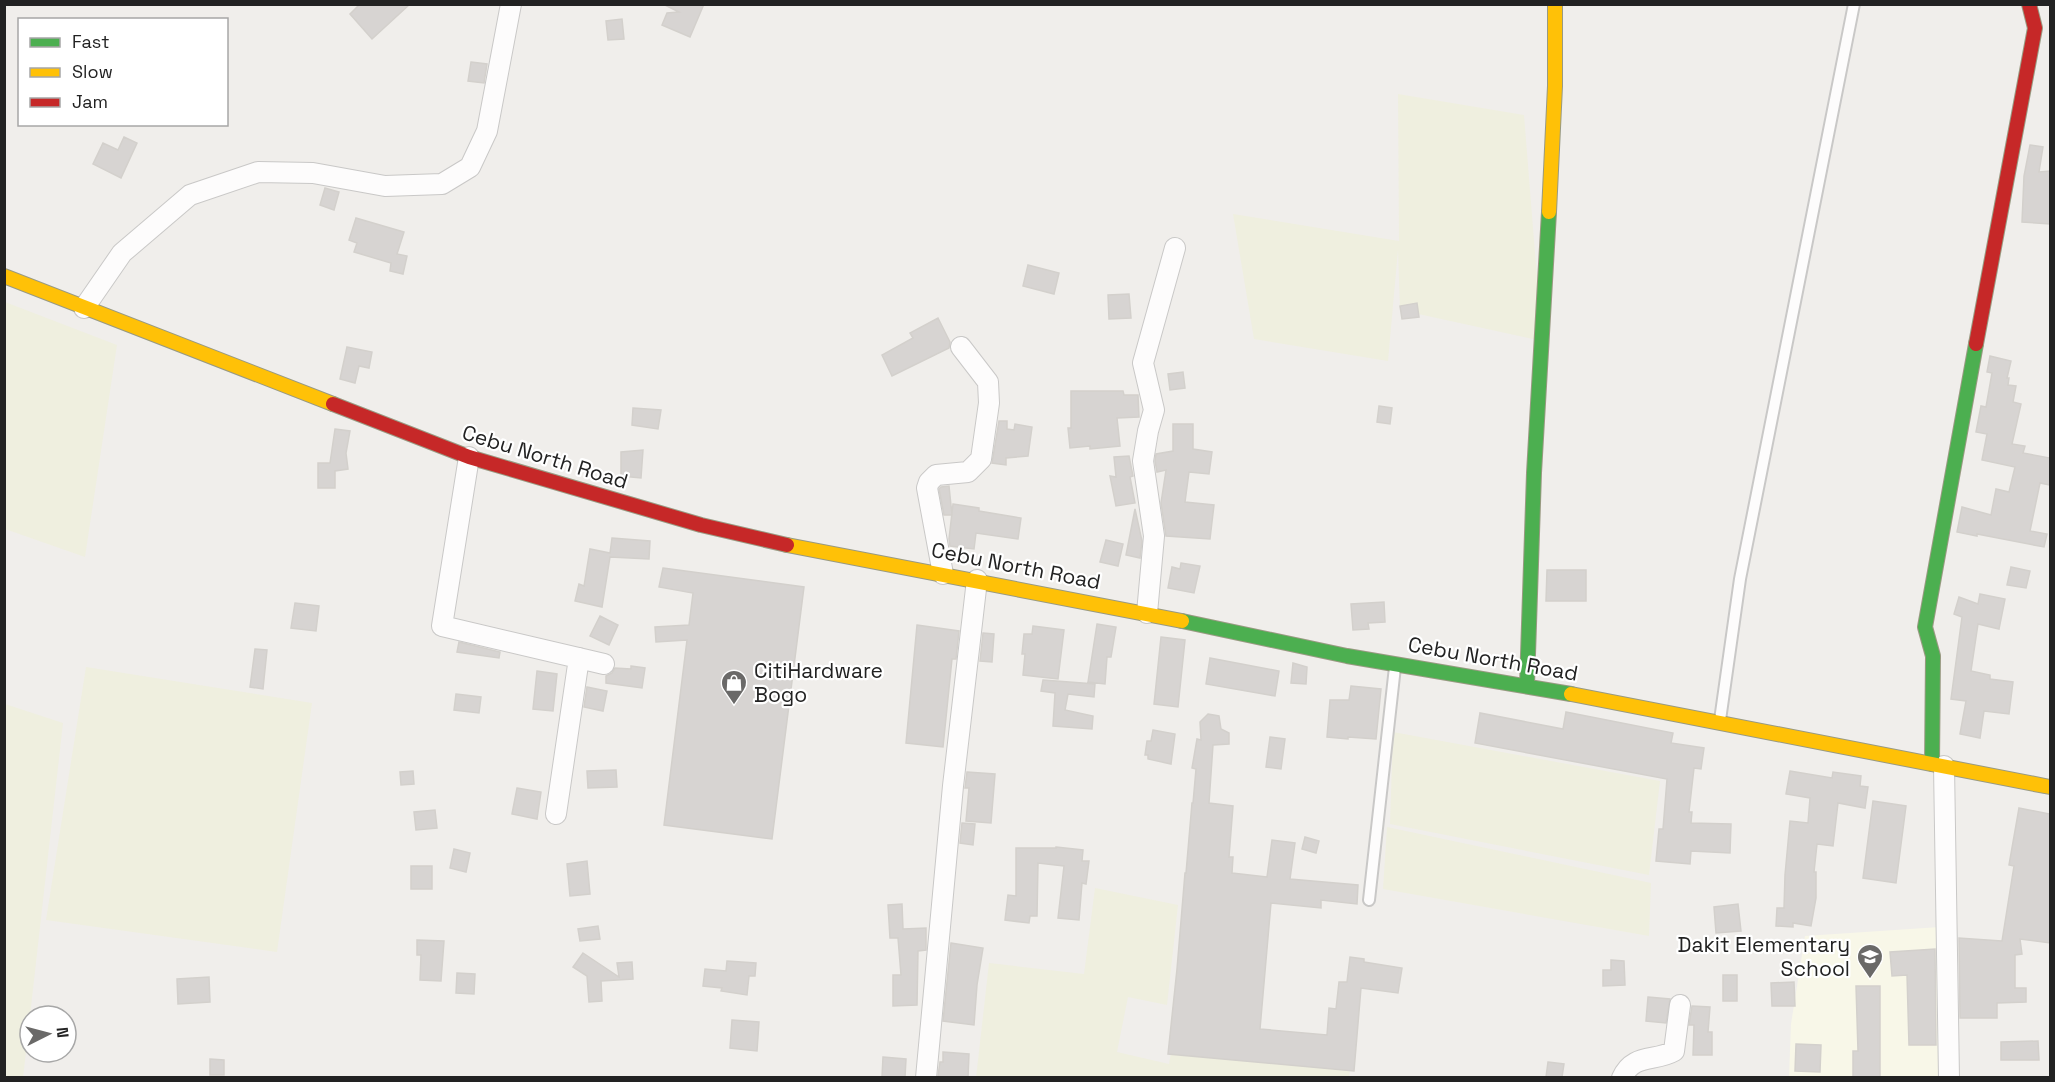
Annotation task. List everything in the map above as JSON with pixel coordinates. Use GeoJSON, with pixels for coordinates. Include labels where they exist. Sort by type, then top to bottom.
{"type":"FeatureCollection","features":[{"type":"Feature","properties":{"kind":"main road"},"geometry":{"type":"LineString","coordinates":[[1527,685],[1534,473],[1555,86],[1555,4]]}},
{"type":"Feature","properties":{"kind":"main road"},"geometry":{"type":"LineString","coordinates":[[1938,765],[1933,657],[1925,627],[2035,28],[2029,4]]}},
{"type":"Feature","properties":{"kind":"main road","name":"Cebu North Road"},"geometry":{"type":"LineString","coordinates":[[4,276],[469,457],[701,525],[784,544],[1148,613],[1347,656],[1527,685],[2050,787]]}},
{"type":"Feature","properties":{"kind":"street"},"geometry":{"type":"LineString","coordinates":[[84,308],[122,253],[190,195],[258,172],[313,173],[385,186],[442,184],[470,166],[487,131],[511,4]]}},
{"type":"Feature","properties":{"kind":"street"},"geometry":{"type":"LineString","coordinates":[[1148,613],[1154,536],[1143,462],[1154,410],[1143,363],[1175,248]]}},
{"type":"Feature","properties":{"kind":"street"},"geometry":{"type":"LineString","coordinates":[[943,573],[927,488],[936,475],[968,472],[981,459],[989,403],[988,382],[961,347]]}},
{"type":"Feature","properties":{"kind":"street"},"geometry":{"type":"LineString","coordinates":[[469,457],[442,626],[604,664]]}},
{"type":"Feature","properties":{"kind":"street"},"geometry":{"type":"LineString","coordinates":[[926,1077],[952,786],[977,580]]}},
{"type":"Feature","properties":{"kind":"street"},"geometry":{"type":"LineString","coordinates":[[555,814],[579,658]]}},
{"type":"Feature","properties":{"kind":"street"},"geometry":{"type":"LineString","coordinates":[[1938,765],[1949,1077]]}},
{"type":"Feature","properties":{"kind":"street"},"geometry":{"type":"LineString","coordinates":[[1622,1077],[1635,1061],[1674,1051],[1680,1005]]}},
{"type":"Feature","properties":{"kind":"lane"},"geometry":{"type":"LineString","coordinates":[[1719,724],[1740,579],[1854,4]]}},
{"type":"Feature","properties":{"kind":"lane"},"geometry":{"type":"LineString","coordinates":[[1369,900],[1395,664]]}},
{"type":"Feature","properties":{"kind":"shaded area","name":"Dakit Elementary School"},"geometry":{"type":"Polygon","coordinates":[[[1940,927],[1944,1077],[1789,1078],[1791,1024],[1805,936],[1940,927]]]}},
{"type":"Feature","properties":{"kind":"green space"},"geometry":{"type":"Polygon","coordinates":[[[1398,94],[1524,115],[1542,341],[1400,310],[1398,250],[1388,361],[1254,339],[1233,214],[1399,241],[1398,94]]]}},
{"type":"Feature","properties":{"kind":"green space"},"geometry":{"type":"Polygon","coordinates":[[[5,302],[117,345],[85,557],[5,529],[5,302]]]}},
{"type":"Feature","properties":{"kind":"green space"},"geometry":{"type":"Polygon","coordinates":[[[86,667],[312,703],[277,952],[46,920],[86,667]]]}},
{"type":"Feature","properties":{"kind":"green space"},"geometry":{"type":"Polygon","coordinates":[[[5,704],[63,723],[31,1004],[18,1004],[18,1064],[25,1064],[23,1078],[4,1077],[5,704]]]}},
{"type":"Feature","properties":{"kind":"green space"},"geometry":{"type":"Polygon","coordinates":[[[1393,732],[1660,781],[1649,875],[1390,824],[1393,732]]]}},
{"type":"Feature","properties":{"kind":"green space"},"geometry":{"type":"Polygon","coordinates":[[[1387,827],[1651,883],[1649,936],[1383,889],[1387,827]]]}},
{"type":"Feature","properties":{"kind":"green space"},"geometry":{"type":"Polygon","coordinates":[[[1095,888],[1178,905],[1167,1005],[1128,997],[1117,1052],[1169,1064],[1171,1053],[1350,1069],[1349,1078],[976,1078],[989,963],[1084,974],[1095,888]]]}},
{"type":"Feature","properties":{"kind":"building"},"geometry":{"type":"Polygon","coordinates":[[[360,4],[410,4],[372,39],[350,14],[360,4]]]}},
{"type":"Feature","properties":{"kind":"building"},"geometry":{"type":"Polygon","coordinates":[[[663,4],[704,4],[690,37],[662,25],[667,13],[679,12],[663,4]]]}},
{"type":"Feature","properties":{"kind":"building"},"geometry":{"type":"Polygon","coordinates":[[[622,19],[624,39],[608,40],[606,21],[622,19]]]}},
{"type":"Feature","properties":{"kind":"building"},"geometry":{"type":"Polygon","coordinates":[[[471,62],[487,64],[484,83],[468,81],[471,62]]]}},
{"type":"Feature","properties":{"kind":"building"},"geometry":{"type":"Polygon","coordinates":[[[124,137],[137,143],[121,178],[93,164],[103,143],[118,150],[124,137]]]}},
{"type":"Feature","properties":{"kind":"building"},"geometry":{"type":"Polygon","coordinates":[[[2030,145],[2043,147],[2039,172],[2050,171],[2050,224],[2022,222],[2024,176],[2030,145]]]}},
{"type":"Feature","properties":{"kind":"building"},"geometry":{"type":"Polygon","coordinates":[[[325,188],[339,192],[334,210],[320,205],[325,188]]]}},
{"type":"Feature","properties":{"kind":"building"},"geometry":{"type":"Polygon","coordinates":[[[356,218],[404,232],[397,254],[407,256],[403,274],[390,271],[391,263],[354,252],[357,243],[349,240],[356,218]]]}},
{"type":"Feature","properties":{"kind":"building"},"geometry":{"type":"Polygon","coordinates":[[[1028,265],[1059,273],[1054,294],[1023,286],[1028,265]]]}},
{"type":"Feature","properties":{"kind":"building"},"geometry":{"type":"Polygon","coordinates":[[[1129,294],[1131,318],[1109,319],[1108,295],[1129,294]]]}},
{"type":"Feature","properties":{"kind":"building"},"geometry":{"type":"Polygon","coordinates":[[[1417,303],[1419,317],[1402,319],[1400,306],[1417,303]]]}},
{"type":"Feature","properties":{"kind":"building"},"geometry":{"type":"Polygon","coordinates":[[[938,318],[950,342],[949,348],[892,376],[882,355],[913,338],[910,333],[938,318]]]}},
{"type":"Feature","properties":{"kind":"building"},"geometry":{"type":"Polygon","coordinates":[[[347,347],[372,352],[369,368],[359,366],[355,383],[340,379],[347,347]]]}},
{"type":"Feature","properties":{"kind":"building"},"geometry":{"type":"Polygon","coordinates":[[[1990,356],[2011,361],[2007,378],[2009,378],[2008,385],[2016,386],[2013,402],[2021,404],[2012,444],[2025,446],[2023,453],[2050,458],[2050,485],[2040,483],[2030,531],[2047,534],[2044,547],[1957,532],[1962,507],[1991,515],[1996,489],[2009,492],[2015,467],[1982,460],[1987,434],[1976,432],[1981,406],[1986,407],[1992,373],[1987,372],[1990,356]]]}},
{"type":"Feature","properties":{"kind":"building"},"geometry":{"type":"Polygon","coordinates":[[[1183,372],[1185,388],[1170,390],[1168,374],[1183,372]]]}},
{"type":"Feature","properties":{"kind":"building"},"geometry":{"type":"Polygon","coordinates":[[[1071,391],[1123,391],[1124,395],[1138,395],[1139,417],[1117,418],[1120,446],[1070,448],[1068,428],[1071,428],[1071,391]]]}},
{"type":"Feature","properties":{"kind":"building"},"geometry":{"type":"Polygon","coordinates":[[[1379,406],[1392,408],[1390,424],[1377,422],[1379,406]]]}},
{"type":"Feature","properties":{"kind":"building"},"geometry":{"type":"Polygon","coordinates":[[[633,408],[661,410],[658,429],[632,425],[633,408]]]}},
{"type":"Feature","properties":{"kind":"building"},"geometry":{"type":"Polygon","coordinates":[[[999,421],[1007,421],[1007,429],[1014,430],[1015,424],[1032,427],[1028,456],[1006,458],[1006,465],[992,463],[999,421]]]}},
{"type":"Feature","properties":{"kind":"building"},"geometry":{"type":"Polygon","coordinates":[[[1173,424],[1193,424],[1193,449],[1212,452],[1209,474],[1189,472],[1185,502],[1214,505],[1210,539],[1166,536],[1161,503],[1166,470],[1157,472],[1155,461],[1156,454],[1173,451],[1173,424]]]}},
{"type":"Feature","properties":{"kind":"building"},"geometry":{"type":"Polygon","coordinates":[[[335,429],[350,431],[346,453],[348,469],[335,471],[335,488],[318,488],[318,463],[330,463],[335,429]]]}},
{"type":"Feature","properties":{"kind":"building"},"geometry":{"type":"Polygon","coordinates":[[[643,450],[641,478],[621,476],[621,452],[643,450]]]}},
{"type":"Feature","properties":{"kind":"building"},"geometry":{"type":"Polygon","coordinates":[[[1129,456],[1135,503],[1116,506],[1110,476],[1116,477],[1114,457],[1129,456]]]}},
{"type":"Feature","properties":{"kind":"building"},"geometry":{"type":"Polygon","coordinates":[[[949,486],[952,515],[944,515],[939,489],[949,486]]]}},
{"type":"Feature","properties":{"kind":"building"},"geometry":{"type":"Polygon","coordinates":[[[953,504],[1021,518],[1018,539],[976,533],[974,549],[950,546],[953,504]]]}},
{"type":"Feature","properties":{"kind":"building"},"geometry":{"type":"Polygon","coordinates":[[[1135,509],[1142,541],[1140,558],[1126,555],[1135,509]]]}},
{"type":"Feature","properties":{"kind":"building"},"geometry":{"type":"Polygon","coordinates":[[[612,538],[650,541],[649,559],[610,557],[602,607],[575,601],[579,584],[584,586],[590,549],[610,553],[612,538]]]}},
{"type":"Feature","properties":{"kind":"building"},"geometry":{"type":"Polygon","coordinates":[[[1106,540],[1123,544],[1118,566],[1100,562],[1106,540]]]}},
{"type":"Feature","properties":{"kind":"building"},"geometry":{"type":"Polygon","coordinates":[[[1181,563],[1200,566],[1194,593],[1168,588],[1172,567],[1180,569],[1181,563]]]}},
{"type":"Feature","properties":{"kind":"building"},"geometry":{"type":"Polygon","coordinates":[[[2011,567],[2030,571],[2026,588],[2007,585],[2011,567]]]}},
{"type":"Feature","properties":{"kind":"building","name":"CitiHardware Bogo"},"geometry":{"type":"Polygon","coordinates":[[[663,568],[804,587],[772,839],[664,825],[687,640],[656,642],[655,627],[689,625],[693,593],[659,587],[663,568]]]}},
{"type":"Feature","properties":{"kind":"building"},"geometry":{"type":"Polygon","coordinates":[[[1547,570],[1586,570],[1586,601],[1546,601],[1547,570]]]}},
{"type":"Feature","properties":{"kind":"building"},"geometry":{"type":"Polygon","coordinates":[[[1980,594],[2005,599],[1999,629],[1978,624],[1971,671],[1990,675],[1990,679],[2013,682],[2009,714],[1984,711],[1980,738],[1960,734],[1966,701],[1951,699],[1962,617],[1954,614],[1959,597],[1978,604],[1980,594]]]}},
{"type":"Feature","properties":{"kind":"building"},"geometry":{"type":"Polygon","coordinates":[[[1384,602],[1385,622],[1368,623],[1369,629],[1353,630],[1351,604],[1384,602]]]}},
{"type":"Feature","properties":{"kind":"building"},"geometry":{"type":"Polygon","coordinates":[[[295,603],[319,606],[316,631],[291,628],[295,603]]]}},
{"type":"Feature","properties":{"kind":"building"},"geometry":{"type":"Polygon","coordinates":[[[600,616],[618,625],[609,645],[590,636],[600,616]]]}},
{"type":"Feature","properties":{"kind":"building"},"geometry":{"type":"Polygon","coordinates":[[[1097,624],[1116,627],[1111,657],[1107,657],[1105,684],[1088,682],[1097,624]]]}},
{"type":"Feature","properties":{"kind":"building"},"geometry":{"type":"Polygon","coordinates":[[[917,625],[959,631],[956,659],[952,659],[943,747],[906,743],[917,625]]]}},
{"type":"Feature","properties":{"kind":"building"},"geometry":{"type":"Polygon","coordinates":[[[1033,626],[1064,630],[1058,679],[1023,675],[1024,634],[1032,634],[1033,626]]]}},
{"type":"Feature","properties":{"kind":"building"},"geometry":{"type":"Polygon","coordinates":[[[983,633],[994,634],[992,662],[980,661],[983,633]]]}},
{"type":"Feature","properties":{"kind":"building"},"geometry":{"type":"Polygon","coordinates":[[[1161,637],[1185,640],[1178,707],[1154,704],[1161,637]]]}},
{"type":"Feature","properties":{"kind":"building"},"geometry":{"type":"Polygon","coordinates":[[[459,642],[500,652],[499,658],[457,652],[459,642]]]}},
{"type":"Feature","properties":{"kind":"building"},"geometry":{"type":"Polygon","coordinates":[[[255,649],[267,650],[263,689],[250,687],[255,649]]]}},
{"type":"Feature","properties":{"kind":"building"},"geometry":{"type":"Polygon","coordinates":[[[1210,658],[1279,671],[1275,696],[1206,684],[1210,658]]]}},
{"type":"Feature","properties":{"kind":"building"},"geometry":{"type":"Polygon","coordinates":[[[1293,663],[1307,667],[1306,684],[1291,683],[1293,663]]]}},
{"type":"Feature","properties":{"kind":"building"},"geometry":{"type":"Polygon","coordinates":[[[631,666],[645,668],[642,688],[606,683],[606,676],[615,668],[631,669],[631,666]]]}},
{"type":"Feature","properties":{"kind":"building"},"geometry":{"type":"Polygon","coordinates":[[[537,671],[557,674],[553,711],[533,709],[537,671]]]}},
{"type":"Feature","properties":{"kind":"building"},"geometry":{"type":"Polygon","coordinates":[[[1043,680],[1095,684],[1094,697],[1068,694],[1065,710],[1093,716],[1092,729],[1053,726],[1055,693],[1041,691],[1043,680]]]}},
{"type":"Feature","properties":{"kind":"building"},"geometry":{"type":"Polygon","coordinates":[[[1351,686],[1381,689],[1376,739],[1327,737],[1330,700],[1349,700],[1351,686]]]}},
{"type":"Feature","properties":{"kind":"building"},"geometry":{"type":"Polygon","coordinates":[[[587,687],[607,691],[603,711],[584,707],[587,687]]]}},
{"type":"Feature","properties":{"kind":"building"},"geometry":{"type":"Polygon","coordinates":[[[456,694],[481,697],[479,713],[454,710],[456,694]]]}},
{"type":"Feature","properties":{"kind":"building"},"geometry":{"type":"Polygon","coordinates":[[[1566,712],[1673,733],[1671,743],[1704,748],[1701,769],[1694,768],[1689,812],[1692,812],[1691,823],[1731,824],[1730,853],[1691,851],[1690,864],[1656,861],[1659,829],[1663,829],[1667,779],[1475,743],[1480,713],[1563,729],[1566,712]]]}},
{"type":"Feature","properties":{"kind":"building"},"geometry":{"type":"Polygon","coordinates":[[[1208,714],[1219,716],[1221,729],[1229,733],[1229,744],[1213,745],[1209,803],[1233,806],[1229,857],[1233,857],[1232,873],[1267,877],[1272,840],[1295,843],[1290,879],[1358,885],[1357,904],[1321,900],[1321,908],[1271,903],[1260,1029],[1327,1035],[1329,1008],[1336,1009],[1339,982],[1347,982],[1350,957],[1364,959],[1364,962],[1402,968],[1398,993],[1361,988],[1354,1071],[1168,1054],[1196,769],[1192,768],[1197,739],[1201,740],[1200,722],[1208,714]]]}},
{"type":"Feature","properties":{"kind":"building"},"geometry":{"type":"Polygon","coordinates":[[[1153,730],[1175,734],[1171,764],[1148,759],[1148,755],[1145,755],[1147,741],[1151,741],[1153,730]]]}},
{"type":"Feature","properties":{"kind":"building"},"geometry":{"type":"Polygon","coordinates":[[[1270,737],[1285,739],[1281,769],[1266,767],[1270,737]]]}},
{"type":"Feature","properties":{"kind":"building"},"geometry":{"type":"Polygon","coordinates":[[[616,770],[617,787],[588,788],[587,771],[616,770]]]}},
{"type":"Feature","properties":{"kind":"building"},"geometry":{"type":"Polygon","coordinates":[[[413,771],[414,784],[401,785],[400,772],[413,771]]]}},
{"type":"Feature","properties":{"kind":"building"},"geometry":{"type":"Polygon","coordinates":[[[1790,771],[1832,778],[1833,772],[1861,776],[1860,786],[1868,787],[1865,808],[1838,803],[1833,846],[1817,844],[1814,872],[1816,872],[1816,898],[1811,926],[1793,923],[1793,927],[1776,926],[1777,908],[1784,908],[1790,821],[1808,823],[1810,798],[1786,794],[1790,771]]]}},
{"type":"Feature","properties":{"kind":"building"},"geometry":{"type":"Polygon","coordinates":[[[967,772],[995,774],[991,823],[966,821],[969,788],[965,788],[967,772]]]}},
{"type":"Feature","properties":{"kind":"building"},"geometry":{"type":"Polygon","coordinates":[[[517,788],[541,792],[537,819],[512,814],[517,788]]]}},
{"type":"Feature","properties":{"kind":"building"},"geometry":{"type":"Polygon","coordinates":[[[1873,801],[1906,806],[1896,883],[1863,878],[1873,801]]]}},
{"type":"Feature","properties":{"kind":"building"},"geometry":{"type":"Polygon","coordinates":[[[2019,808],[2050,814],[2050,943],[2020,939],[2022,954],[2015,955],[2015,988],[2026,988],[2026,1002],[1997,1003],[1997,1018],[1960,1018],[1959,938],[2002,941],[2014,866],[2009,865],[2019,808]]]}},
{"type":"Feature","properties":{"kind":"building"},"geometry":{"type":"Polygon","coordinates":[[[435,810],[437,828],[416,830],[414,812],[435,810]]]}},
{"type":"Feature","properties":{"kind":"building"},"geometry":{"type":"Polygon","coordinates":[[[962,823],[975,824],[973,845],[960,843],[962,823]]]}},
{"type":"Feature","properties":{"kind":"building"},"geometry":{"type":"Polygon","coordinates":[[[1305,837],[1319,841],[1316,853],[1302,849],[1305,837]]]}},
{"type":"Feature","properties":{"kind":"building"},"geometry":{"type":"Polygon","coordinates":[[[1056,847],[1083,850],[1082,861],[1089,861],[1086,884],[1082,883],[1079,920],[1058,918],[1064,866],[1038,863],[1037,916],[1030,916],[1029,923],[1005,920],[1008,895],[1016,896],[1016,848],[1056,847]]]}},
{"type":"Feature","properties":{"kind":"building"},"geometry":{"type":"Polygon","coordinates":[[[454,849],[470,853],[466,872],[450,868],[454,849]]]}},
{"type":"Feature","properties":{"kind":"building"},"geometry":{"type":"Polygon","coordinates":[[[587,861],[590,894],[570,896],[567,864],[587,861]]]}},
{"type":"Feature","properties":{"kind":"building"},"geometry":{"type":"Polygon","coordinates":[[[411,866],[432,866],[432,889],[411,889],[411,866]]]}},
{"type":"Feature","properties":{"kind":"building"},"geometry":{"type":"Polygon","coordinates":[[[902,904],[903,929],[926,928],[926,950],[918,951],[917,1005],[893,1006],[893,975],[901,975],[898,938],[890,938],[888,905],[902,904]]]}},
{"type":"Feature","properties":{"kind":"building"},"geometry":{"type":"Polygon","coordinates":[[[1738,904],[1741,931],[1716,933],[1714,907],[1738,904]]]}},
{"type":"Feature","properties":{"kind":"building"},"geometry":{"type":"Polygon","coordinates":[[[598,926],[600,939],[580,941],[578,929],[598,926]]]}},
{"type":"Feature","properties":{"kind":"building"},"geometry":{"type":"Polygon","coordinates":[[[417,940],[444,941],[441,981],[420,980],[421,955],[417,955],[417,940]]]}},
{"type":"Feature","properties":{"kind":"building"},"geometry":{"type":"Polygon","coordinates":[[[951,943],[983,948],[974,1025],[943,1021],[951,943]]]}},
{"type":"Feature","properties":{"kind":"building"},"geometry":{"type":"Polygon","coordinates":[[[1935,949],[1936,1045],[1909,1045],[1907,975],[1892,976],[1890,952],[1935,949]]]}},
{"type":"Feature","properties":{"kind":"building"},"geometry":{"type":"Polygon","coordinates":[[[583,953],[619,977],[617,963],[632,962],[633,979],[601,981],[602,1001],[589,1002],[587,976],[573,967],[583,953]]]}},
{"type":"Feature","properties":{"kind":"building"},"geometry":{"type":"Polygon","coordinates":[[[1611,960],[1624,961],[1625,985],[1603,986],[1603,970],[1611,970],[1611,960]]]}},
{"type":"Feature","properties":{"kind":"building"},"geometry":{"type":"Polygon","coordinates":[[[727,961],[756,963],[755,976],[749,976],[747,995],[721,991],[722,988],[703,986],[705,969],[726,971],[727,961]]]}},
{"type":"Feature","properties":{"kind":"building"},"geometry":{"type":"Polygon","coordinates":[[[457,973],[475,974],[474,994],[456,993],[457,973]]]}},
{"type":"Feature","properties":{"kind":"building"},"geometry":{"type":"Polygon","coordinates":[[[1723,975],[1737,975],[1737,1001],[1723,1001],[1723,975]]]}},
{"type":"Feature","properties":{"kind":"building"},"geometry":{"type":"Polygon","coordinates":[[[209,977],[210,1002],[178,1004],[177,979],[209,977]]]}},
{"type":"Feature","properties":{"kind":"building"},"geometry":{"type":"Polygon","coordinates":[[[1794,982],[1795,1006],[1772,1006],[1771,983],[1794,982]]]}},
{"type":"Feature","properties":{"kind":"building"},"geometry":{"type":"Polygon","coordinates":[[[1856,986],[1880,986],[1880,1077],[1853,1077],[1853,1051],[1858,1051],[1856,986]]]}},
{"type":"Feature","properties":{"kind":"building"},"geometry":{"type":"Polygon","coordinates":[[[1648,997],[1670,999],[1666,1023],[1646,1021],[1648,997]]]}},
{"type":"Feature","properties":{"kind":"building"},"geometry":{"type":"Polygon","coordinates":[[[1692,1006],[1710,1007],[1708,1032],[1712,1032],[1712,1055],[1693,1055],[1694,1025],[1689,1025],[1692,1006]]]}},
{"type":"Feature","properties":{"kind":"building"},"geometry":{"type":"Polygon","coordinates":[[[732,1020],[759,1022],[757,1051],[730,1048],[732,1020]]]}},
{"type":"Feature","properties":{"kind":"building"},"geometry":{"type":"Polygon","coordinates":[[[2038,1041],[2039,1060],[2001,1060],[2001,1042],[2038,1041]]]}},
{"type":"Feature","properties":{"kind":"building"},"geometry":{"type":"Polygon","coordinates":[[[1796,1044],[1821,1045],[1820,1072],[1795,1071],[1796,1044]]]}},
{"type":"Feature","properties":{"kind":"building"},"geometry":{"type":"Polygon","coordinates":[[[943,1052],[969,1054],[968,1077],[938,1076],[940,1062],[943,1062],[943,1052]]]}},
{"type":"Feature","properties":{"kind":"building"},"geometry":{"type":"Polygon","coordinates":[[[883,1057],[906,1059],[905,1077],[882,1077],[883,1057]]]}},
{"type":"Feature","properties":{"kind":"building"},"geometry":{"type":"Polygon","coordinates":[[[210,1059],[224,1060],[224,1075],[210,1075],[210,1059]]]}},
{"type":"Feature","properties":{"kind":"building"},"geometry":{"type":"Polygon","coordinates":[[[1548,1062],[1564,1064],[1562,1077],[1546,1077],[1548,1062]]]}},
{"type":"Feature","properties":{"kind":"traffic: fast"},"geometry":{"type":"LineString","coordinates":[[1527,685],[1534,473],[1549,212]]}},
{"type":"Feature","properties":{"kind":"traffic: fast"},"geometry":{"type":"LineString","coordinates":[[1932,764],[1933,656],[1925,627],[1976,344]]}},
{"type":"Feature","properties":{"kind":"traffic: fast"},"geometry":{"type":"LineString","coordinates":[[1182,621],[1347,656],[1571,694]]}},
{"type":"Feature","properties":{"kind":"traffic: slow"},"geometry":{"type":"LineString","coordinates":[[1549,212],[1555,86],[1555,4]]}},
{"type":"Feature","properties":{"kind":"traffic: slow"},"geometry":{"type":"LineString","coordinates":[[4,276],[333,404]]}},
{"type":"Feature","properties":{"kind":"traffic: slow"},"geometry":{"type":"LineString","coordinates":[[787,545],[1182,621]]}},
{"type":"Feature","properties":{"kind":"traffic: slow"},"geometry":{"type":"LineString","coordinates":[[1571,694],[2050,787]]}},
{"type":"Feature","properties":{"kind":"traffic: jam"},"geometry":{"type":"LineString","coordinates":[[1976,344],[2035,28],[2029,4]]}},
{"type":"Feature","properties":{"kind":"traffic: jam"},"geometry":{"type":"LineString","coordinates":[[333,404],[469,457],[701,525],[787,545]]}},
{"type":"Feature","properties":{"kind":"place","name":"CitiHardware Bogo"},"geometry":{"type":"Point","coordinates":[734,706]}},
{"type":"Feature","properties":{"kind":"place","name":"Dakit Elementary School"},"geometry":{"type":"Point","coordinates":[1870,980]}}]}
